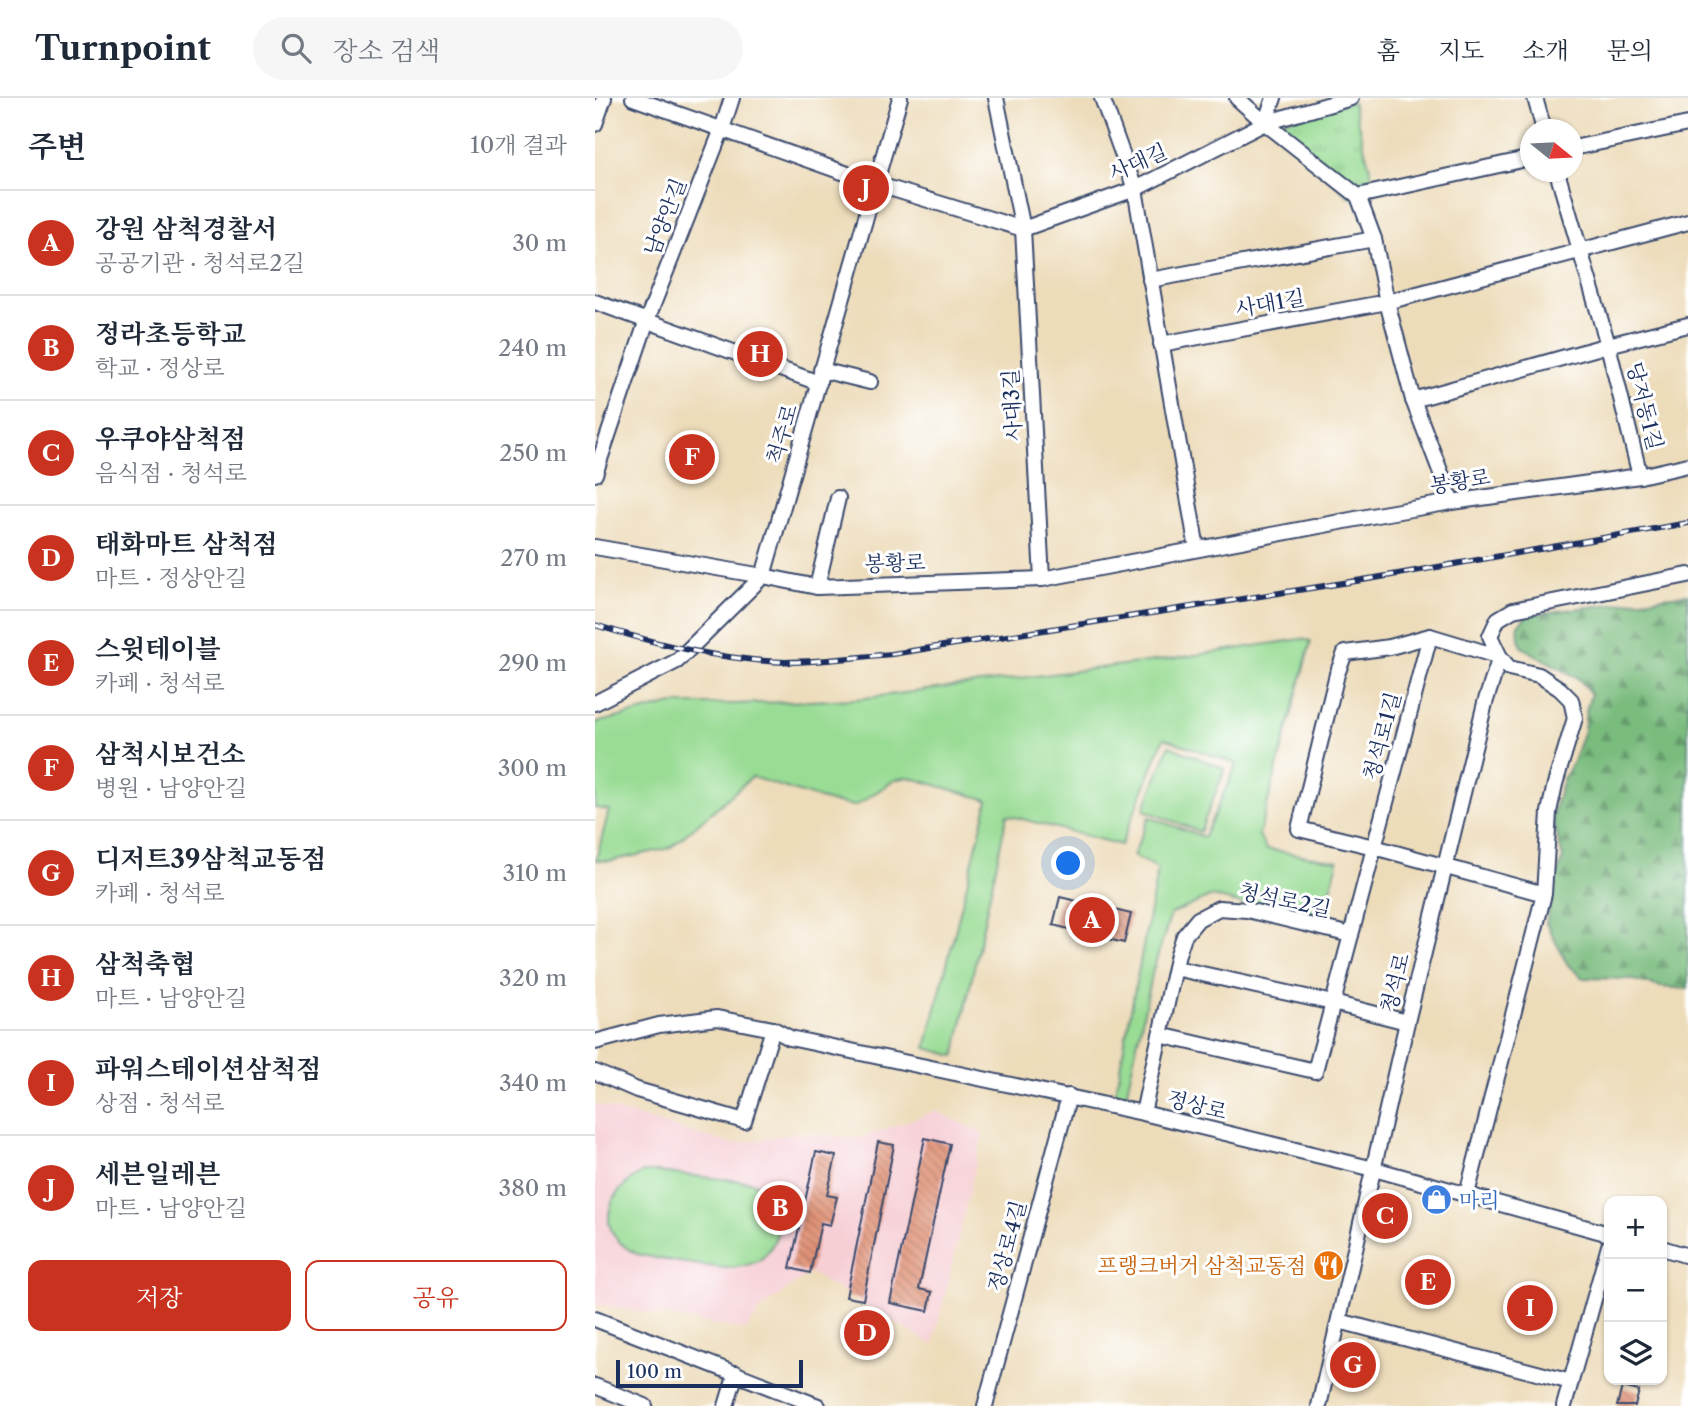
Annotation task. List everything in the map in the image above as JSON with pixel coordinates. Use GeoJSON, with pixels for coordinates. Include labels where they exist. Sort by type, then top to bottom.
{"type":"FeatureCollection","features":[{"type":"Feature","properties":{"kind":"street"},"geometry":{"type":"LineString","coordinates":[[595,124],[604,98]]}},
{"type":"Feature","properties":{"kind":"street"},"geometry":{"type":"LineString","coordinates":[[633,98],[876,184],[1023,229],[996,98]]}},
{"type":"Feature","properties":{"kind":"street","name":"남양안길"},"geometry":{"type":"LineString","coordinates":[[595,474],[647,320],[732,98]]}},
{"type":"Feature","properties":{"kind":"street","name":"척주로"},"geometry":{"type":"LineString","coordinates":[[595,703],[677,661],[763,576],[900,98]]}},
{"type":"Feature","properties":{"kind":"street"},"geometry":{"type":"LineString","coordinates":[[1102,98],[1135,189],[1197,550]]}},
{"type":"Feature","properties":{"kind":"street"},"geometry":{"type":"LineString","coordinates":[[1237,98],[1358,196],[1374,239],[1387,302],[1413,400],[1451,502]]}},
{"type":"Feature","properties":{"kind":"street"},"geometry":{"type":"LineString","coordinates":[[1265,123],[1274,98]]}},
{"type":"Feature","properties":{"kind":"street"},"geometry":{"type":"LineString","coordinates":[[1265,123],[1351,98]]}},
{"type":"Feature","properties":{"kind":"street"},"geometry":{"type":"LineString","coordinates":[[1535,98],[1541,119]]}},
{"type":"Feature","properties":{"kind":"street","name":"사대길"},"geometry":{"type":"LineString","coordinates":[[1023,229],[1135,189],[1265,123]]}},
{"type":"Feature","properties":{"kind":"street"},"geometry":{"type":"LineString","coordinates":[[1583,146],[1688,124]]}},
{"type":"Feature","properties":{"kind":"street"},"geometry":{"type":"LineString","coordinates":[[1358,196],[1520,160]]}},
{"type":"Feature","properties":{"kind":"street","name":"당저동1길"},"geometry":{"type":"LineString","coordinates":[[1560,182],[1608,345],[1640,476]]}},
{"type":"Feature","properties":{"kind":"street"},"geometry":{"type":"LineString","coordinates":[[1580,251],[1688,222]]}},
{"type":"Feature","properties":{"kind":"street","name":"사대3길"},"geometry":{"type":"LineString","coordinates":[[1023,229],[1042,579]]}},
{"type":"Feature","properties":{"kind":"street","name":"사대1길"},"geometry":{"type":"LineString","coordinates":[[1150,280],[1374,239]]}},
{"type":"Feature","properties":{"kind":"street","name":"사대1길"},"geometry":{"type":"LineString","coordinates":[[1161,344],[1387,302],[1580,251]]}},
{"type":"Feature","properties":{"kind":"street"},"geometry":{"type":"LineString","coordinates":[[595,302],[820,376],[870,382]]}},
{"type":"Feature","properties":{"kind":"street","name":"당저동1길"},"geometry":{"type":"LineString","coordinates":[[1608,345],[1688,325]]}},
{"type":"Feature","properties":{"kind":"street"},"geometry":{"type":"LineString","coordinates":[[1413,400],[1608,345]]}},
{"type":"Feature","properties":{"kind":"street","name":"봉황로"},"geometry":{"type":"LineString","coordinates":[[595,547],[817,587],[1042,579],[1451,502],[1640,476],[1688,465]]}},
{"type":"Feature","properties":{"kind":"street"},"geometry":{"type":"LineString","coordinates":[[817,587],[838,498]]}},
{"type":"Feature","properties":{"kind":"street","name":"청석로"},"geometry":{"type":"LineString","coordinates":[[1319,1406],[1407,1022],[1485,703],[1500,657],[1490,636],[1497,619],[1513,610],[1688,575]]}},
{"type":"Feature","properties":{"kind":"street"},"geometry":{"type":"LineString","coordinates":[[1467,1194],[1544,894],[1549,812],[1576,718],[1571,700],[1539,675],[1509,668],[1500,657],[1430,636],[1389,647],[1346,653],[1337,674],[1299,829],[1544,894]]}},
{"type":"Feature","properties":{"kind":"street","name":"청석로1길"},"geometry":{"type":"LineString","coordinates":[[1351,935],[1430,636]]}},
{"type":"Feature","properties":{"kind":"street","name":"청석로2길"},"geometry":{"type":"LineString","coordinates":[[1143,1113],[1160,1035],[1175,968],[1184,936],[1198,919],[1219,908],[1247,910],[1351,935],[1315,1071],[1160,1035]]}},
{"type":"Feature","properties":{"kind":"street"},"geometry":{"type":"LineString","coordinates":[[1175,968],[1407,1022]]}},
{"type":"Feature","properties":{"kind":"street","name":"정상로"},"geometry":{"type":"LineString","coordinates":[[595,1042],[659,1025],[717,1018],[773,1029],[790,1038],[1143,1113],[1467,1194],[1604,1233]]}},
{"type":"Feature","properties":{"kind":"street"},"geometry":{"type":"LineString","coordinates":[[595,1072],[637,1090],[744,1121],[773,1029]]}},
{"type":"Feature","properties":{"kind":"street","name":"정상로4길"},"geometry":{"type":"LineString","coordinates":[[985,1406],[1069,1096]]}},
{"type":"Feature","properties":{"kind":"street"},"geometry":{"type":"LineString","coordinates":[[1667,1249],[1688,1255]]}},
{"type":"Feature","properties":{"kind":"street"},"geometry":{"type":"LineString","coordinates":[[1564,1406],[1605,1259]]}},
{"type":"Feature","properties":{"kind":"street"},"geometry":{"type":"LineString","coordinates":[[595,1318],[818,1406]]}},
{"type":"Feature","properties":{"kind":"street"},"geometry":{"type":"LineString","coordinates":[[1339,1321],[1571,1382]]}},
{"type":"Feature","properties":{"kind":"street"},"geometry":{"type":"LineString","coordinates":[[726,1406],[736,1373]]}},
{"type":"Feature","properties":{"kind":"street"},"geometry":{"type":"LineString","coordinates":[[595,1386],[645,1406]]}},
{"type":"Feature","properties":{"kind":"shaded area"},"geometry":{"type":"Polygon","coordinates":[[[595,1104],[732,1144],[794,1133],[860,1138],[936,1111],[983,1133],[933,1345],[810,1273],[761,1309],[746,1330],[595,1304],[595,1104]]]}},
{"type":"Feature","properties":{"kind":"green space"},"geometry":{"type":"Polygon","coordinates":[[[1352,101],[1376,191],[1350,198],[1272,124],[1352,101]]]}},
{"type":"Feature","properties":{"kind":"green space"},"geometry":{"type":"Polygon","coordinates":[[[1688,594],[1688,989],[1661,987],[1630,979],[1583,978],[1568,965],[1546,923],[1563,858],[1552,817],[1563,779],[1573,762],[1584,730],[1591,694],[1579,679],[1522,647],[1518,625],[1528,615],[1688,594]]]}},
{"type":"Feature","properties":{"kind":"green space"},"geometry":{"type":"Polygon","coordinates":[[[1301,639],[1311,641],[1259,835],[1266,849],[1338,861],[1322,926],[1212,896],[1171,914],[1153,970],[1125,1100],[1114,1099],[1158,868],[1133,856],[1149,817],[1204,837],[1237,764],[1164,738],[1121,845],[1007,815],[955,1056],[926,1048],[988,800],[908,777],[895,780],[855,806],[830,802],[752,777],[670,848],[610,861],[596,860],[609,810],[595,808],[595,723],[673,704],[857,699],[1170,659],[1301,639]]]}},
{"type":"Feature","properties":{"kind":"green space"},"geometry":{"type":"Polygon","coordinates":[[[1169,746],[1225,769],[1200,832],[1144,810],[1169,746]]]}},
{"type":"Feature","properties":{"kind":"green space"},"geometry":{"type":"Polygon","coordinates":[[[643,1172],[751,1182],[765,1189],[779,1214],[779,1228],[773,1243],[758,1261],[730,1268],[635,1253],[615,1236],[610,1227],[609,1213],[618,1192],[643,1172]]]}},
{"type":"Feature","properties":{"kind":"building"},"geometry":{"type":"Polygon","coordinates":[[[1060,897],[1131,914],[1124,943],[1053,925],[1060,897]]]}},
{"type":"Feature","properties":{"kind":"building"},"geometry":{"type":"Polygon","coordinates":[[[925,1138],[950,1144],[919,1289],[932,1292],[928,1311],[890,1303],[925,1138]]]}},
{"type":"Feature","properties":{"kind":"building"},"geometry":{"type":"Polygon","coordinates":[[[878,1142],[894,1145],[863,1300],[846,1297],[878,1142]]]}},
{"type":"Feature","properties":{"kind":"building"},"geometry":{"type":"Polygon","coordinates":[[[816,1152],[836,1156],[827,1195],[837,1197],[830,1225],[821,1223],[810,1273],[790,1268],[816,1152]]]}},
{"type":"Feature","properties":{"kind":"building"},"geometry":{"type":"Polygon","coordinates":[[[1622,1387],[1639,1391],[1635,1406],[1617,1406],[1622,1387]]]}},
{"type":"Feature","properties":{"kind":"railway"},"geometry":{"type":"LineString","coordinates":[[595,625],[665,645],[737,658],[785,662],[839,659],[892,654],[1375,578],[1688,523]]}},
{"type":"Feature","properties":{"kind":"place","name":"세븐일레븐"},"geometry":{"type":"Point","coordinates":[866,188]}},
{"type":"Feature","properties":{"kind":"place","name":"삼척축협"},"geometry":{"type":"Point","coordinates":[760,354]}},
{"type":"Feature","properties":{"kind":"place","name":"삼척시보건소"},"geometry":{"type":"Point","coordinates":[692,457]}},
{"type":"Feature","properties":{"kind":"place","name":"강원 삼척경찰서"},"geometry":{"type":"Point","coordinates":[1092,920]}},
{"type":"Feature","properties":{"kind":"place","name":"마리"},"geometry":{"type":"Point","coordinates":[1436,1200]}},
{"type":"Feature","properties":{"kind":"place","name":"정라초등학교"},"geometry":{"type":"Point","coordinates":[780,1208]}},
{"type":"Feature","properties":{"kind":"place","name":"우쿠야삼척점"},"geometry":{"type":"Point","coordinates":[1385,1216]}},
{"type":"Feature","properties":{"kind":"place","name":"프랭크버거 삼척교동점"},"geometry":{"type":"Point","coordinates":[1329,1265]}},
{"type":"Feature","properties":{"kind":"place","name":"스윗테이블"},"geometry":{"type":"Point","coordinates":[1428,1282]}},
{"type":"Feature","properties":{"kind":"place","name":"파워스테이션삼척점"},"geometry":{"type":"Point","coordinates":[1530,1308]}},
{"type":"Feature","properties":{"kind":"place","name":"태화마트 삼척점"},"geometry":{"type":"Point","coordinates":[867,1333]}},
{"type":"Feature","properties":{"kind":"place","name":"디저트39삼척교동점"},"geometry":{"type":"Point","coordinates":[1353,1365]}}]}
